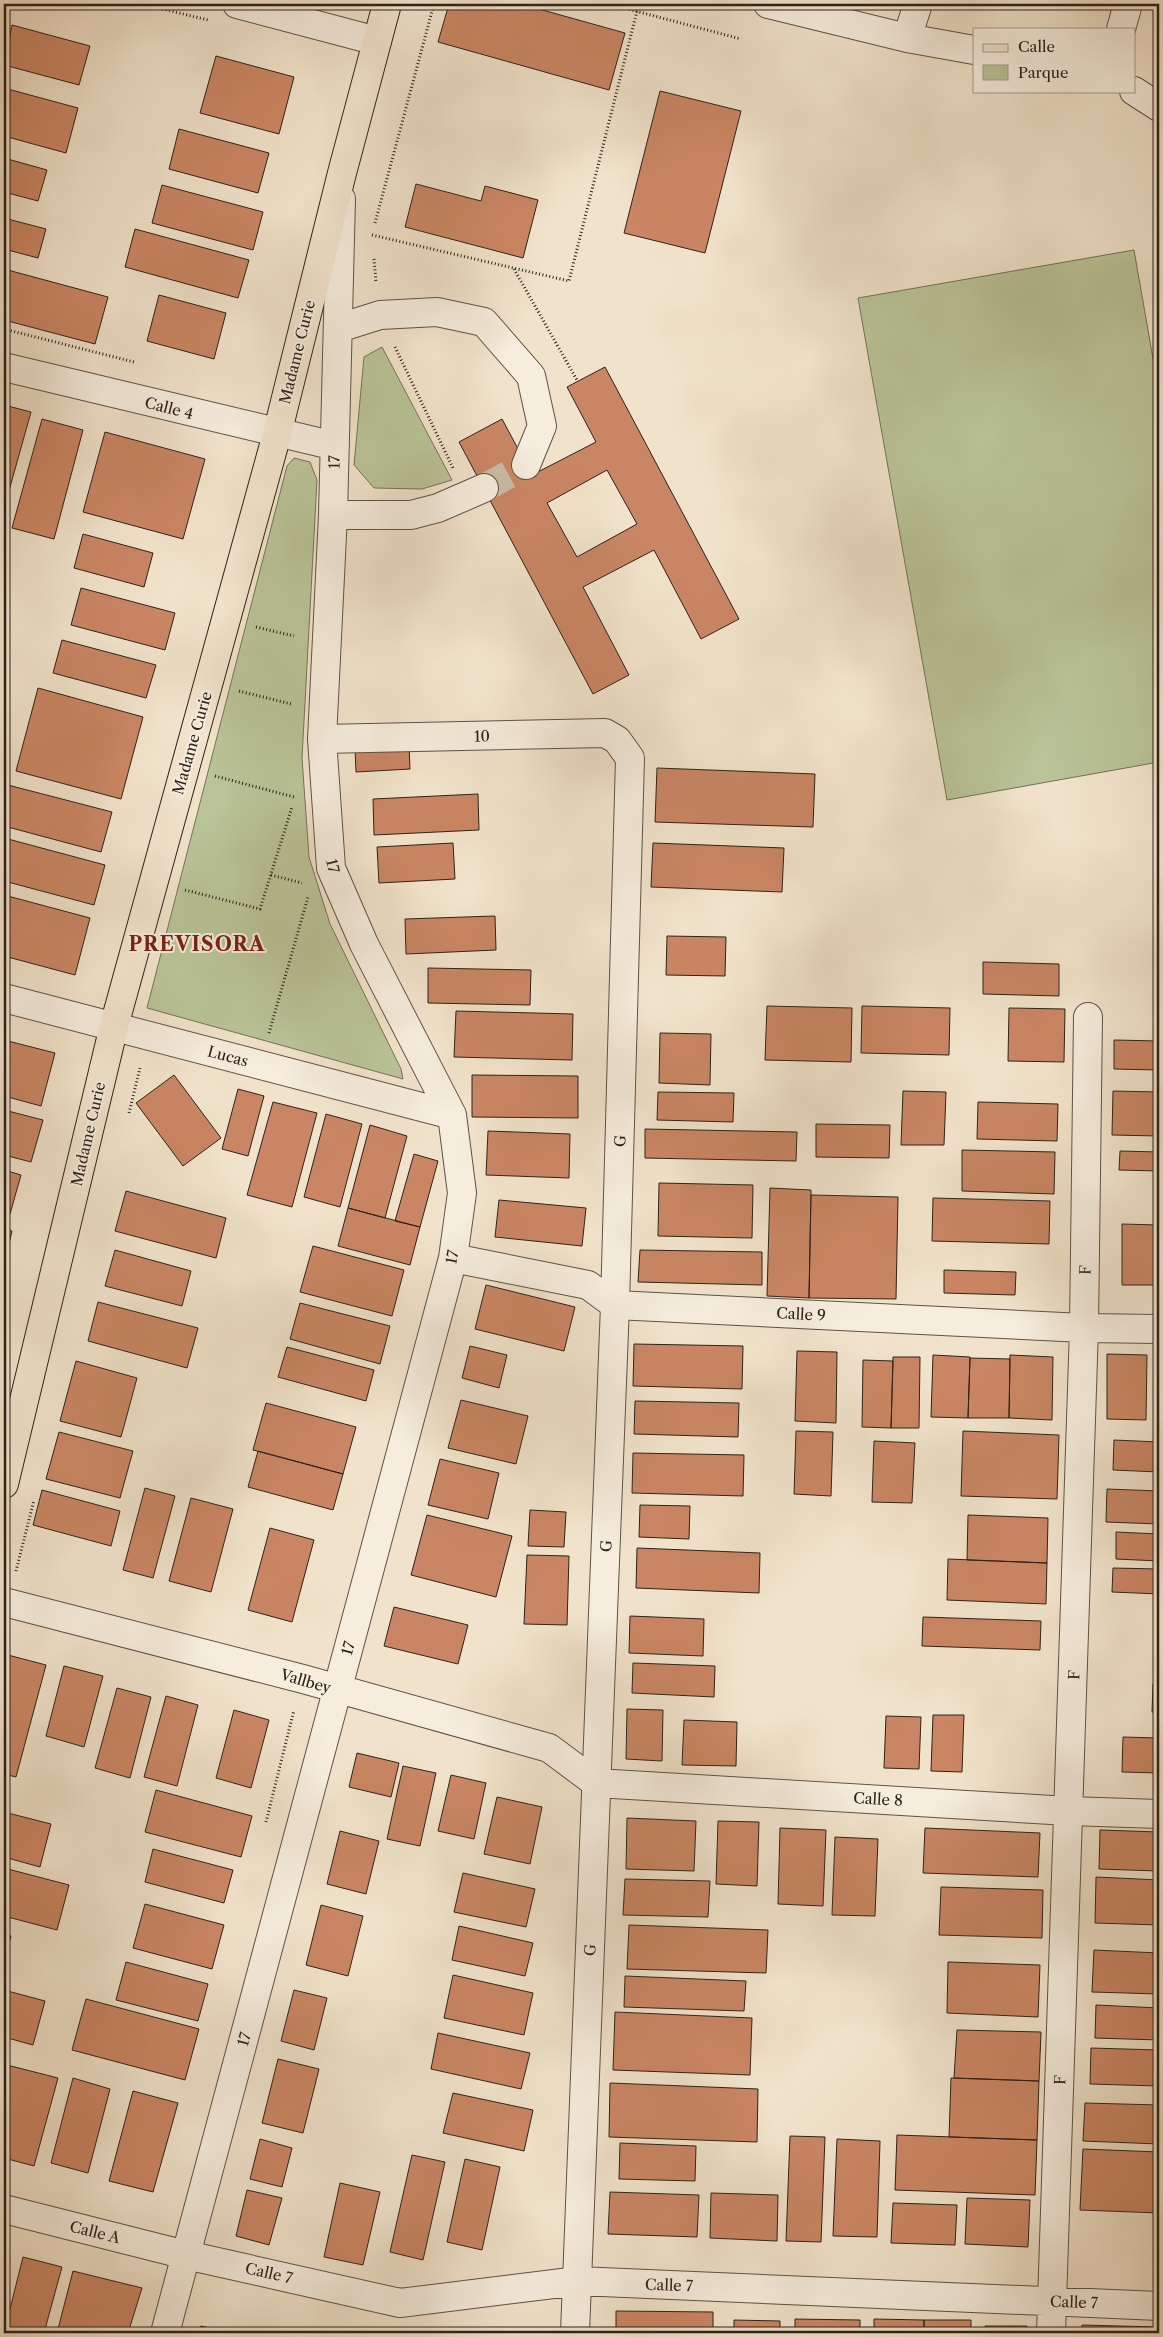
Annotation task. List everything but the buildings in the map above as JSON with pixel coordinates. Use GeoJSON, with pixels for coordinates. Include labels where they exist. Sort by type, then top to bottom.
{"type":"FeatureCollection","features":[{"type":"Feature","properties":{"kind":"main road","name":"Madame Curie"},"geometry":{"type":"LineString","coordinates":[[4,1484],[114,1026],[277,434],[376,40],[387,4]]}},
{"type":"Feature","properties":{"kind":"street"},"geometry":{"type":"LineString","coordinates":[[237,4],[376,40]]}},
{"type":"Feature","properties":{"kind":"street"},"geometry":{"type":"LineString","coordinates":[[768,4],[907,38],[973,50]]}},
{"type":"Feature","properties":{"kind":"street"},"geometry":{"type":"LineString","coordinates":[[907,38],[918,4]]}},
{"type":"Feature","properties":{"kind":"street"},"geometry":{"type":"LineString","coordinates":[[1121,28],[1128,4]]}},
{"type":"Feature","properties":{"kind":"street"},"geometry":{"type":"LineString","coordinates":[[1136,92],[1159,107]]}},
{"type":"Feature","properties":{"kind":"street","name":"17"},"geometry":{"type":"LineString","coordinates":[[165,2333],[453,1258],[462,1192],[452,1115],[364,944],[331,868],[322,739],[333,515],[342,173]]}},
{"type":"Feature","properties":{"kind":"street"},"geometry":{"type":"LineString","coordinates":[[339,328],[380,315],[437,312],[484,322],[531,376],[542,426],[526,465]]}},
{"type":"Feature","properties":{"kind":"street","name":"Calle 4"},"geometry":{"type":"LineString","coordinates":[[4,367],[277,434],[335,446]]}},
{"type":"Feature","properties":{"kind":"street"},"geometry":{"type":"LineString","coordinates":[[333,515],[411,515],[438,508],[475,492]]}},
{"type":"Feature","properties":{"kind":"street","name":"10"},"geometry":{"type":"LineString","coordinates":[[322,739],[605,733],[617,740],[630,758]]}},
{"type":"Feature","properties":{"kind":"street","name":"G"},"geometry":{"type":"LineString","coordinates":[[575,2333],[615,1305],[630,758]]}},
{"type":"Feature","properties":{"kind":"street","name":"Lucas"},"geometry":{"type":"LineString","coordinates":[[4,998],[452,1115]]}},
{"type":"Feature","properties":{"kind":"street","name":"F"},"geometry":{"type":"LineString","coordinates":[[1051,2333],[1084,1328],[1088,1017]]}},
{"type":"Feature","properties":{"kind":"street"},"geometry":{"type":"LineString","coordinates":[[453,1258],[588,1285],[615,1305]]}},
{"type":"Feature","properties":{"kind":"street","name":"Calle 9"},"geometry":{"type":"LineString","coordinates":[[615,1305],[1084,1328],[1159,1329]]}},
{"type":"Feature","properties":{"kind":"street","name":"Vallbey"},"geometry":{"type":"LineString","coordinates":[[4,1602],[302,1679],[550,1748],[596,1783]]}},
{"type":"Feature","properties":{"kind":"street","name":"Calle 8"},"geometry":{"type":"LineString","coordinates":[[596,1783],[1069,1811],[1159,1814]]}},
{"type":"Feature","properties":{"kind":"street","name":"Calle A"},"geometry":{"type":"LineString","coordinates":[[4,2209],[186,2255]]}},
{"type":"Feature","properties":{"kind":"street","name":"Calle 7"},"geometry":{"type":"LineString","coordinates":[[186,2255],[400,2303],[578,2281],[1159,2306]]}},
{"type":"Feature","properties":{"kind":"path"},"geometry":{"type":"LineString","coordinates":[[372,244],[372,235],[434,4]]}},
{"type":"Feature","properties":{"kind":"path"},"geometry":{"type":"LineString","coordinates":[[609,4],[741,39]]}},
{"type":"Feature","properties":{"kind":"path"},"geometry":{"type":"LineString","coordinates":[[372,235],[569,281],[637,11]]}},
{"type":"Feature","properties":{"kind":"path"},"geometry":{"type":"LineString","coordinates":[[373,253],[380,315],[475,492]]}},
{"type":"Feature","properties":{"kind":"path"},"geometry":{"type":"LineString","coordinates":[[514,268],[577,380]]}},
{"type":"Feature","properties":{"kind":"path"},"geometry":{"type":"LineString","coordinates":[[4,329],[138,363]]}},
{"type":"Feature","properties":{"kind":"path"},"geometry":{"type":"LineString","coordinates":[[251,626],[299,637]]}},
{"type":"Feature","properties":{"kind":"path"},"geometry":{"type":"LineString","coordinates":[[236,691],[298,705]]}},
{"type":"Feature","properties":{"kind":"path"},"geometry":{"type":"LineString","coordinates":[[185,890],[260,909],[295,798],[213,775]]}},
{"type":"Feature","properties":{"kind":"path"},"geometry":{"type":"LineString","coordinates":[[271,875],[311,886]]}},
{"type":"Feature","properties":{"kind":"path"},"geometry":{"type":"LineString","coordinates":[[269,1033],[308,895]]}},
{"type":"Feature","properties":{"kind":"path"},"geometry":{"type":"LineString","coordinates":[[265,1825],[302,1679]]}},
{"type":"Feature","properties":{"kind":"green space"},"geometry":{"type":"Polygon","coordinates":[[[1134,250],[1159,393],[1159,762],[947,800],[858,298],[1134,250]]]}},
{"type":"Feature","properties":{"kind":"green space"},"geometry":{"type":"Polygon","coordinates":[[[382,347],[452,480],[422,489],[374,488],[354,465],[364,357],[382,347]]]}},
{"type":"Feature","properties":{"kind":"green space"},"geometry":{"type":"Polygon","coordinates":[[[294,458],[310,462],[317,480],[302,758],[309,857],[330,924],[401,1069],[403,1079],[147,1008],[287,466],[294,458]]]}},
{"type":"Feature","properties":{"kind":"tunnel"},"geometry":{"type":"LineString","coordinates":[[484,488],[526,465]]}},
{"type":"Feature","properties":{"kind":"district","name":"PREVISORA"},"geometry":{"type":"Point","coordinates":[197,944]}}]}
